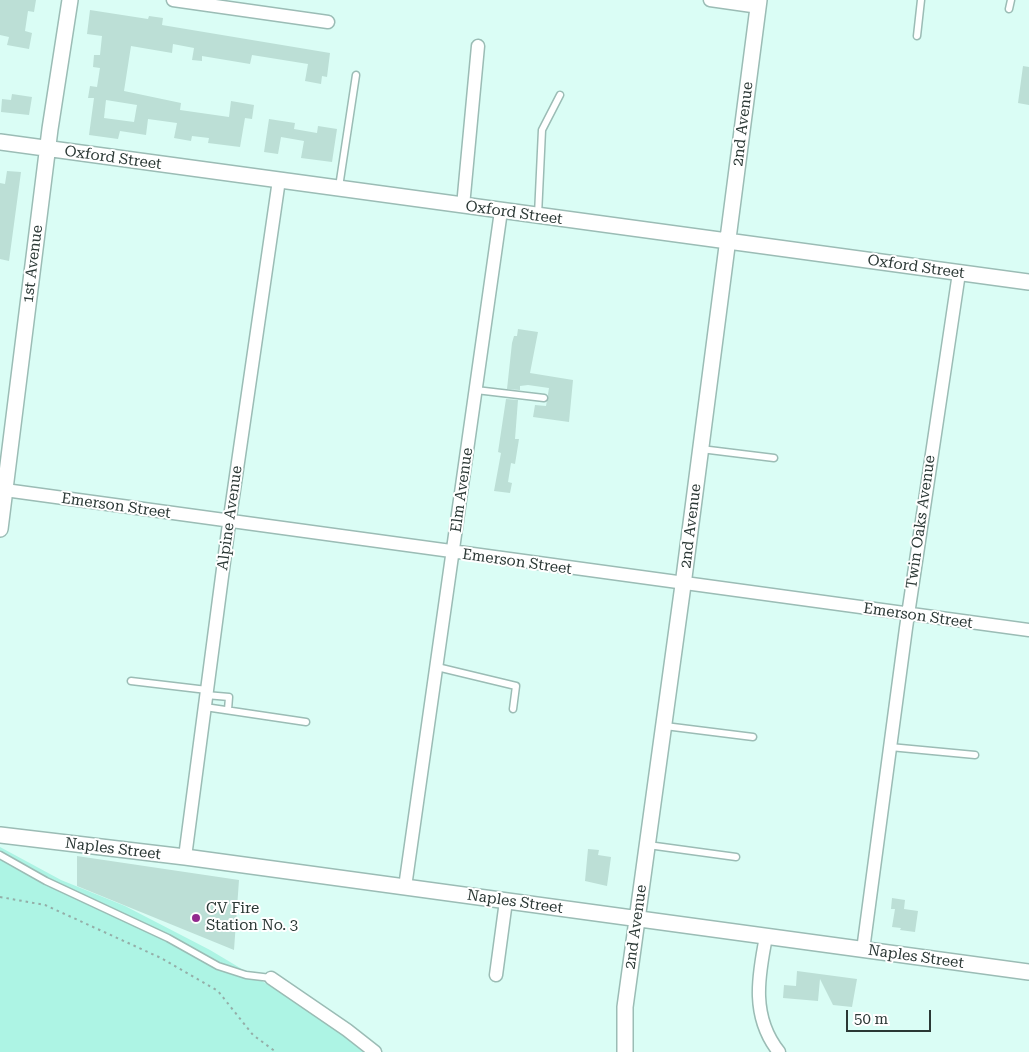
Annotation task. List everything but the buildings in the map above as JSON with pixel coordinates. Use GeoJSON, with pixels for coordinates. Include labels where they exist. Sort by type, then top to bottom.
{"type":"FeatureCollection","features":[{"type":"Feature","properties":{"kind":"street","name":"1st Avenue"},"geometry":{"type":"LineString","coordinates":[[0,529],[9,432],[70,0]]}},
{"type":"Feature","properties":{"kind":"street"},"geometry":{"type":"LineString","coordinates":[[174,0],[328,22]]}},
{"type":"Feature","properties":{"kind":"street"},"geometry":{"type":"LineString","coordinates":[[710,0],[759,3]]}},
{"type":"Feature","properties":{"kind":"street","name":"2nd Avenue"},"geometry":{"type":"LineString","coordinates":[[625,1052],[624,1013],[683,585],[759,3]]}},
{"type":"Feature","properties":{"kind":"street"},"geometry":{"type":"LineString","coordinates":[[463,206],[478,46]]}},
{"type":"Feature","properties":{"kind":"street","name":"Oxford Street"},"geometry":{"type":"LineString","coordinates":[[0,142],[1029,282]]}},
{"type":"Feature","properties":{"kind":"street","name":"Alpine Avenue"},"geometry":{"type":"LineString","coordinates":[[186,857],[230,521],[279,180]]}},
{"type":"Feature","properties":{"kind":"street","name":"Elm Avenue"},"geometry":{"type":"LineString","coordinates":[[405,887],[454,553],[500,211]]}},
{"type":"Feature","properties":{"kind":"street","name":"Twin Oaks Avenue"},"geometry":{"type":"LineString","coordinates":[[863,950],[908,614],[959,272]]}},
{"type":"Feature","properties":{"kind":"street","name":"Emerson Street"},"geometry":{"type":"LineString","coordinates":[[5,490],[683,585],[1029,630]]}},
{"type":"Feature","properties":{"kind":"street","name":"Naples Street"},"geometry":{"type":"LineString","coordinates":[[0,835],[186,857],[1029,972]]}},
{"type":"Feature","properties":{"kind":"street"},"geometry":{"type":"LineString","coordinates":[[496,975],[506,901]]}},
{"type":"Feature","properties":{"kind":"street"},"geometry":{"type":"LineString","coordinates":[[766,937],[759,975],[758,999],[763,1024],[779,1052]]}},
{"type":"Feature","properties":{"kind":"street"},"geometry":{"type":"LineString","coordinates":[[271,978],[347,1030],[375,1052]]}},
{"type":"Feature","properties":{"kind":"lane"},"geometry":{"type":"LineString","coordinates":[[917,36],[921,0]]}},
{"type":"Feature","properties":{"kind":"lane"},"geometry":{"type":"LineString","coordinates":[[1010,9],[1011,0]]}},
{"type":"Feature","properties":{"kind":"lane"},"geometry":{"type":"LineString","coordinates":[[339,189],[356,75]]}},
{"type":"Feature","properties":{"kind":"lane"},"geometry":{"type":"LineString","coordinates":[[538,216],[542,130],[560,95]]}},
{"type":"Feature","properties":{"kind":"lane"},"geometry":{"type":"LineString","coordinates":[[476,390],[544,398]]}},
{"type":"Feature","properties":{"kind":"lane"},"geometry":{"type":"LineString","coordinates":[[701,449],[774,458]]}},
{"type":"Feature","properties":{"kind":"lane"},"geometry":{"type":"LineString","coordinates":[[437,668],[516,686],[513,709]]}},
{"type":"Feature","properties":{"kind":"lane"},"geometry":{"type":"LineString","coordinates":[[131,681],[206,697],[229,697],[228,710]]}},
{"type":"Feature","properties":{"kind":"lane"},"geometry":{"type":"LineString","coordinates":[[206,697],[228,710],[306,722]]}},
{"type":"Feature","properties":{"kind":"lane"},"geometry":{"type":"LineString","coordinates":[[663,725],[753,737]]}},
{"type":"Feature","properties":{"kind":"lane"},"geometry":{"type":"LineString","coordinates":[[890,747],[975,755]]}},
{"type":"Feature","properties":{"kind":"lane"},"geometry":{"type":"LineString","coordinates":[[647,845],[736,857]]}},
{"type":"Feature","properties":{"kind":"lane"},"geometry":{"type":"LineString","coordinates":[[0,855],[46,881],[168,938],[218,966],[246,975],[271,978]]}},
{"type":"Feature","properties":{"kind":"path"},"geometry":{"type":"LineString","coordinates":[[0,897],[45,906],[169,963],[218,991],[253,1034],[276,1052]]}},
{"type":"Feature","properties":{"kind":"green space"},"geometry":{"type":"Polygon","coordinates":[[[0,847],[61,880],[125,906],[210,950],[297,1002],[368,1052],[0,1052],[0,847]]]}},
{"type":"Feature","properties":{"kind":"place","name":"CV Fire Station No. 3"},"geometry":{"type":"Point","coordinates":[196,918]}}]}
